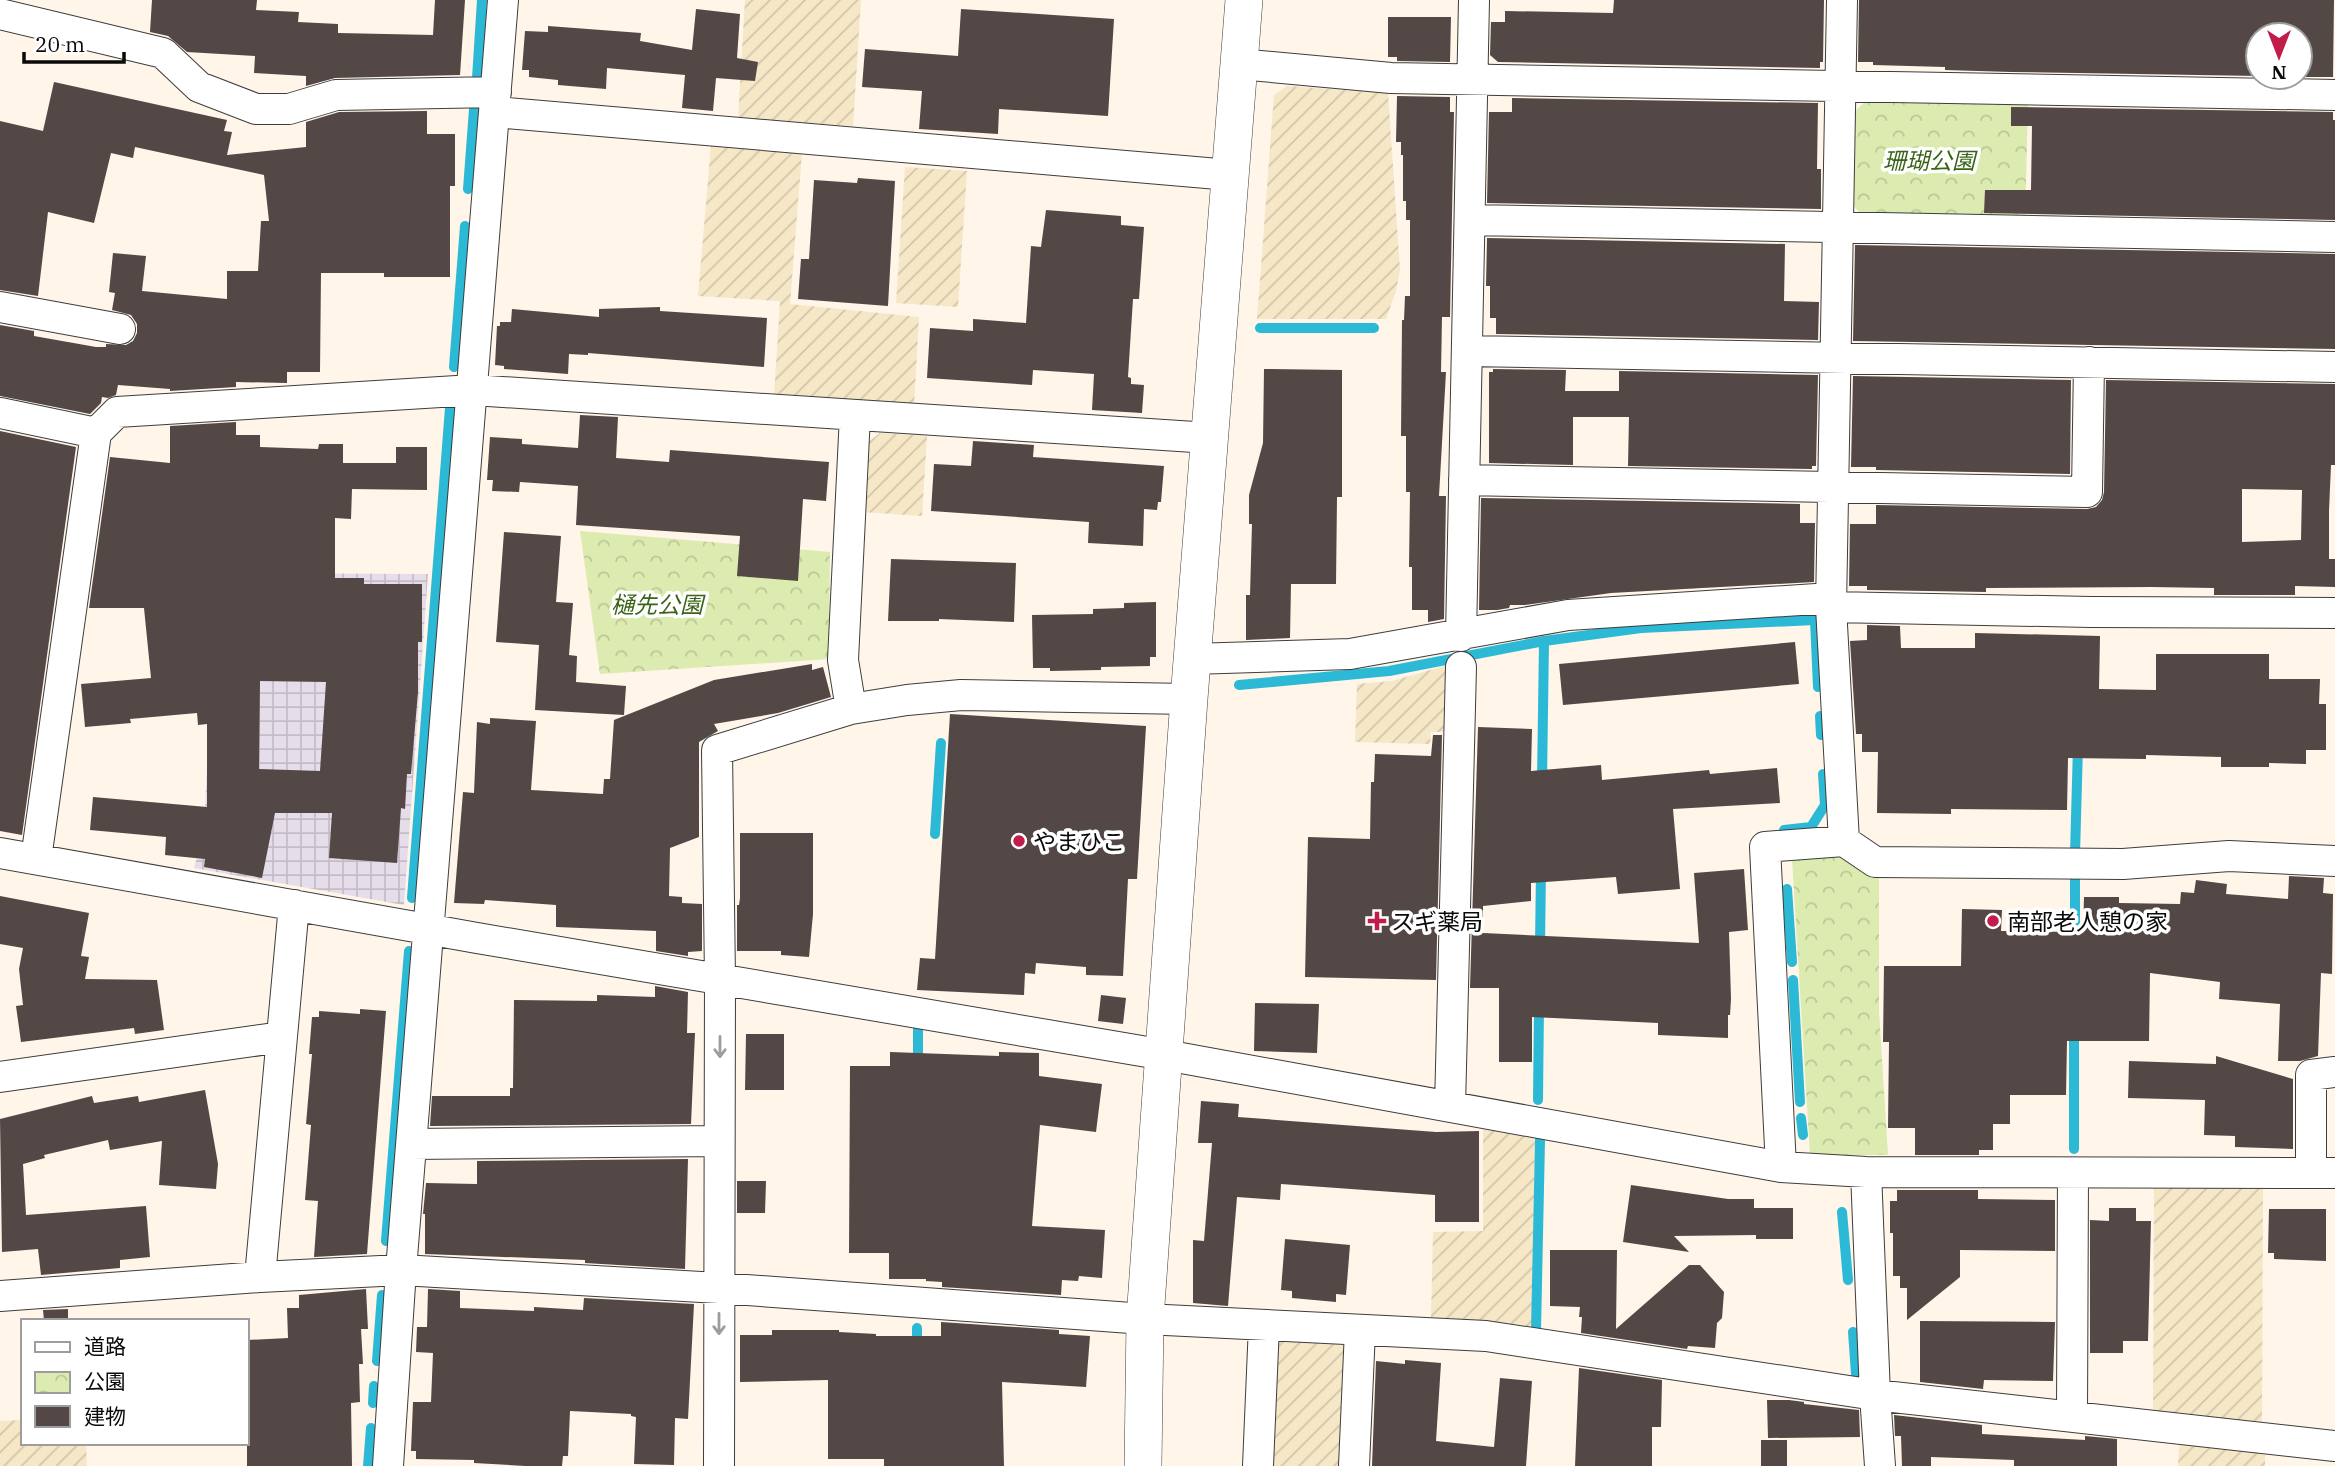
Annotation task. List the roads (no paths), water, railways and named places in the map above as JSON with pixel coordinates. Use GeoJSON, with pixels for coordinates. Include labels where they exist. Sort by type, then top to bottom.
{"type":"FeatureCollection","features":[{"type":"Feature","properties":{"kind":"street"},"geometry":{"type":"LineString","coordinates":[[396,1466],[388,1466],[401,1270],[503,0]]}},
{"type":"Feature","properties":{"kind":"street"},"geometry":{"type":"LineString","coordinates":[[1143,1466],[1145,1319],[1192,659],[1244,0]]}},
{"type":"Feature","properties":{"kind":"street"},"geometry":{"type":"LineString","coordinates":[[1461,636],[1474,0]]}},
{"type":"Feature","properties":{"kind":"street"},"geometry":{"type":"LineString","coordinates":[[1842,0],[1831,602],[1844,841]]}},
{"type":"Feature","properties":{"kind":"street"},"geometry":{"type":"LineString","coordinates":[[0,14],[163,53],[199,87],[256,109],[289,109],[336,95],[495,102],[1230,174]]}},
{"type":"Feature","properties":{"kind":"street"},"geometry":{"type":"LineString","coordinates":[[1239,64],[1391,78],[2335,95]]}},
{"type":"Feature","properties":{"kind":"street"},"geometry":{"type":"LineString","coordinates":[[1470,220],[2335,237]]}},
{"type":"Feature","properties":{"kind":"street"},"geometry":{"type":"LineString","coordinates":[[0,307],[120,329]]}},
{"type":"Feature","properties":{"kind":"street"},"geometry":{"type":"LineString","coordinates":[[1467,351],[2335,367]]}},
{"type":"Feature","properties":{"kind":"street"},"geometry":{"type":"LineString","coordinates":[[1464,480],[2087,492],[2090,362]]}},
{"type":"Feature","properties":{"kind":"street"},"geometry":{"type":"LineString","coordinates":[[36,859],[96,433],[117,412],[472,390],[1210,438]]}},
{"type":"Feature","properties":{"kind":"street"},"geometry":{"type":"LineString","coordinates":[[0,413],[96,433]]}},
{"type":"Feature","properties":{"kind":"street"},"geometry":{"type":"LineString","coordinates":[[851,709],[843,660],[855,415]]}},
{"type":"Feature","properties":{"kind":"street"},"geometry":{"type":"LineString","coordinates":[[1192,659],[1350,654],[1568,615],[1831,602],[2091,612],[2335,613]]}},
{"type":"Feature","properties":{"kind":"street"},"geometry":{"type":"LineString","coordinates":[[1450,1107],[1461,667]]}},
{"type":"Feature","properties":{"kind":"street"},"geometry":{"type":"LineString","coordinates":[[719,1466],[718,750],[851,709],[907,700],[961,695],[1189,699]]}},
{"type":"Feature","properties":{"kind":"street"},"geometry":{"type":"LineString","coordinates":[[1780,1167],[1765,847],[1844,841],[1875,863],[2123,864],[2230,856],[2335,861]]}},
{"type":"Feature","properties":{"kind":"street"},"geometry":{"type":"LineString","coordinates":[[0,853],[1165,1055],[1780,1167],[1866,1172],[2323,1173],[2311,1075],[2335,1072]]}},
{"type":"Feature","properties":{"kind":"street"},"geometry":{"type":"LineString","coordinates":[[260,1277],[294,905]]}},
{"type":"Feature","properties":{"kind":"street"},"geometry":{"type":"LineString","coordinates":[[0,1077],[282,1037]]}},
{"type":"Feature","properties":{"kind":"street"},"geometry":{"type":"LineString","coordinates":[[412,1144],[719,1141]]}},
{"type":"Feature","properties":{"kind":"street"},"geometry":{"type":"LineString","coordinates":[[1866,1172],[1880,1466]]}},
{"type":"Feature","properties":{"kind":"street"},"geometry":{"type":"LineString","coordinates":[[2072,1416],[2073,1173]]}},
{"type":"Feature","properties":{"kind":"street"},"geometry":{"type":"LineString","coordinates":[[0,1296],[260,1277],[401,1270],[719,1288],[1145,1319],[1486,1336],[1875,1395],[2335,1446]]}},
{"type":"Feature","properties":{"kind":"street"},"geometry":{"type":"LineString","coordinates":[[1258,1466],[1264,1325]]}},
{"type":"Feature","properties":{"kind":"street"},"geometry":{"type":"LineString","coordinates":[[1354,1466],[1360,1330]]}},
{"type":"Feature","properties":{"kind":"waterway"},"geometry":{"type":"LineString","coordinates":[[477,78],[482,0]]}},
{"type":"Feature","properties":{"kind":"waterway"},"geometry":{"type":"LineString","coordinates":[[468,189],[474,109]]}},
{"type":"Feature","properties":{"kind":"waterway"},"geometry":{"type":"LineString","coordinates":[[454,367],[465,226]]}},
{"type":"Feature","properties":{"kind":"waterway"},"geometry":{"type":"LineString","coordinates":[[1260,328],[1374,328]]}},
{"type":"Feature","properties":{"kind":"waterway"},"geometry":{"type":"LineString","coordinates":[[412,898],[450,408]]}},
{"type":"Feature","properties":{"kind":"waterway"},"geometry":{"type":"LineString","coordinates":[[1239,685],[1389,671],[1544,641],[1641,628],[1815,620],[1818,687]]}},
{"type":"Feature","properties":{"kind":"waterway"},"geometry":{"type":"LineString","coordinates":[[1542,781],[1544,641]]}},
{"type":"Feature","properties":{"kind":"waterway"},"geometry":{"type":"LineString","coordinates":[[1820,716],[1821,735]]}},
{"type":"Feature","properties":{"kind":"waterway"},"geometry":{"type":"LineString","coordinates":[[935,834],[941,743]]}},
{"type":"Feature","properties":{"kind":"waterway"},"geometry":{"type":"LineString","coordinates":[[2075,854],[2078,746]]}},
{"type":"Feature","properties":{"kind":"waterway"},"geometry":{"type":"LineString","coordinates":[[1784,830],[1811,827],[1825,805],[1823,774]]}},
{"type":"Feature","properties":{"kind":"waterway"},"geometry":{"type":"LineString","coordinates":[[1540,946],[1541,870]]}},
{"type":"Feature","properties":{"kind":"waterway"},"geometry":{"type":"LineString","coordinates":[[2075,873],[2075,945]]}},
{"type":"Feature","properties":{"kind":"waterway"},"geometry":{"type":"LineString","coordinates":[[1787,889],[1792,962]]}},
{"type":"Feature","properties":{"kind":"waterway"},"geometry":{"type":"LineString","coordinates":[[386,1241],[409,951]]}},
{"type":"Feature","properties":{"kind":"waterway"},"geometry":{"type":"LineString","coordinates":[[1793,980],[1800,1102]]}},
{"type":"Feature","properties":{"kind":"waterway"},"geometry":{"type":"LineString","coordinates":[[1538,1100],[1539,1006]]}},
{"type":"Feature","properties":{"kind":"waterway"},"geometry":{"type":"LineString","coordinates":[[918,1026],[918,1064]]}},
{"type":"Feature","properties":{"kind":"waterway"},"geometry":{"type":"LineString","coordinates":[[2074,1030],[2074,1149]]}},
{"type":"Feature","properties":{"kind":"waterway"},"geometry":{"type":"LineString","coordinates":[[1801,1118],[1803,1135]]}},
{"type":"Feature","properties":{"kind":"waterway"},"geometry":{"type":"LineString","coordinates":[[1536,1331],[1540,1140]]}},
{"type":"Feature","properties":{"kind":"waterway"},"geometry":{"type":"LineString","coordinates":[[1842,1212],[1848,1280]]}},
{"type":"Feature","properties":{"kind":"waterway"},"geometry":{"type":"LineString","coordinates":[[377,1361],[382,1295]]}},
{"type":"Feature","properties":{"kind":"waterway"},"geometry":{"type":"LineString","coordinates":[[917,1328],[917,1346]]}},
{"type":"Feature","properties":{"kind":"waterway"},"geometry":{"type":"LineString","coordinates":[[1853,1332],[1856,1374]]}},
{"type":"Feature","properties":{"kind":"waterway"},"geometry":{"type":"LineString","coordinates":[[373,1403],[374,1386]]}},
{"type":"Feature","properties":{"kind":"waterway"},"geometry":{"type":"LineString","coordinates":[[368,1466],[371,1428]]}},
{"type":"Feature","properties":{"kind":"place","name":"やまひこ"},"geometry":{"type":"Point","coordinates":[1019,841]}},
{"type":"Feature","properties":{"kind":"place","name":"スギ薬局"},"geometry":{"type":"Point","coordinates":[1377,921]}},
{"type":"Feature","properties":{"kind":"place","name":"南部老人憩の家"},"geometry":{"type":"Point","coordinates":[1993,921]}},
{"type":"Feature","properties":{"kind":"park label","name":"珊瑚公園"},"geometry":{"type":"Point","coordinates":[1929,160]}},
{"type":"Feature","properties":{"kind":"park label","name":"樋先公園"},"geometry":{"type":"Point","coordinates":[657,604]}}]}
